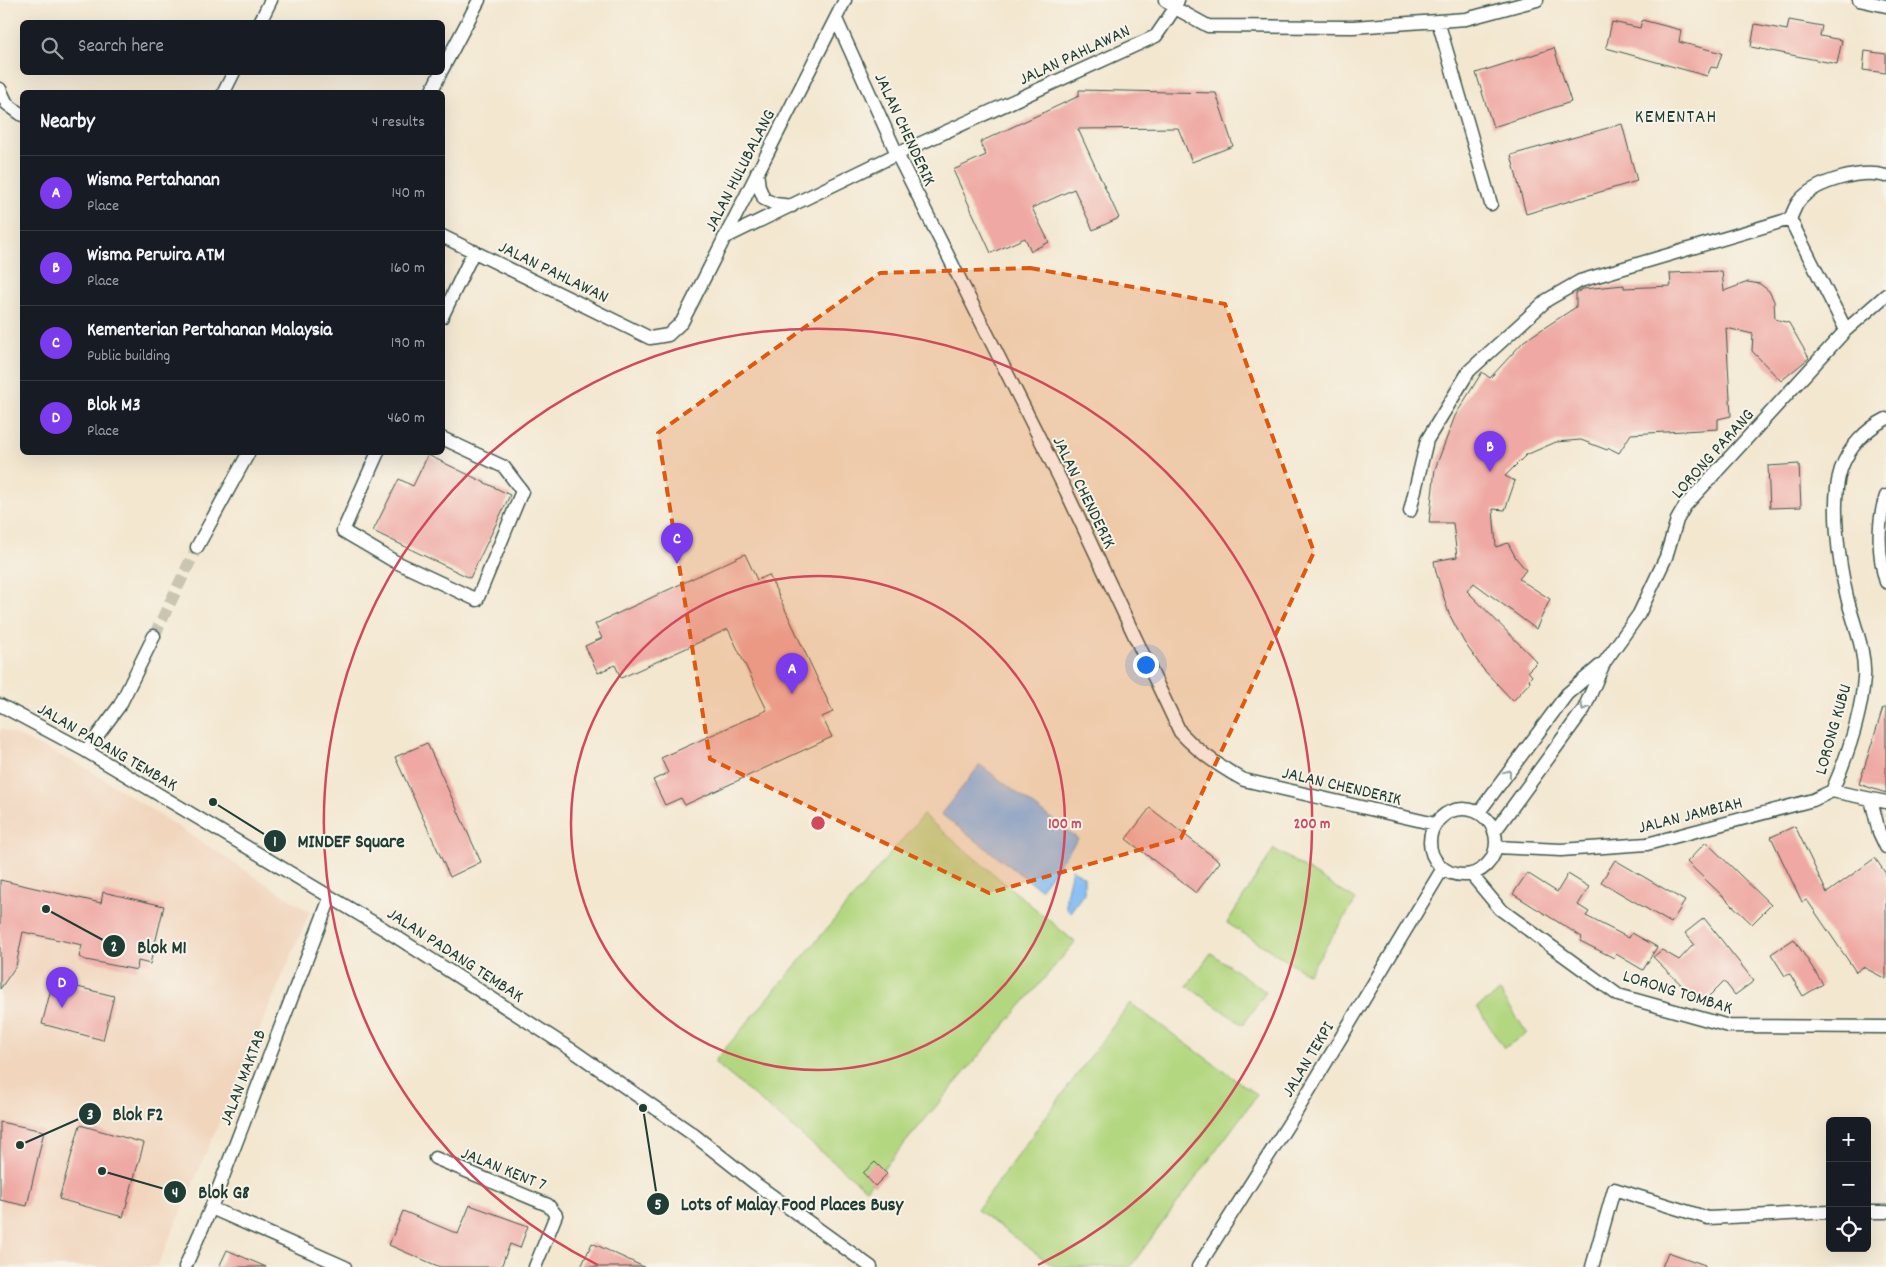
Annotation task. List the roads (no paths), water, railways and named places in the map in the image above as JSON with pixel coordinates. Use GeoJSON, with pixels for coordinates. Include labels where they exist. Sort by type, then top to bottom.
{"type":"FeatureCollection","features":[{"type":"Feature","properties":{"kind":"street"},"geometry":{"type":"LineString","coordinates":[[261,20],[272,0]]}},
{"type":"Feature","properties":{"kind":"street"},"geometry":{"type":"LineString","coordinates":[[445,65],[478,0]]}},
{"type":"Feature","properties":{"kind":"street","name":"JALAN HULUBALANG"},"geometry":{"type":"LineString","coordinates":[[650,338],[668,335],[682,322],[845,0]]}},
{"type":"Feature","properties":{"kind":"street","name":"JALAN PAHLAWAN"},"geometry":{"type":"LineString","coordinates":[[724,238],[897,154],[1156,36],[1172,3],[1208,26],[1297,28],[1438,22],[1493,13],[1537,0]]}},
{"type":"Feature","properties":{"kind":"street"},"geometry":{"type":"LineString","coordinates":[[1859,0],[1886,6]]}},
{"type":"Feature","properties":{"kind":"street","name":"JALAN CHENDERIK"},"geometry":{"type":"LineString","coordinates":[[836,19],[897,154],[1066,491],[1180,732],[1195,749],[1244,780],[1435,824]]}},
{"type":"Feature","properties":{"kind":"street"},"geometry":{"type":"LineString","coordinates":[[1438,22],[1491,204]]}},
{"type":"Feature","properties":{"kind":"street"},"geometry":{"type":"LineString","coordinates":[[225,90],[232,75]]}},
{"type":"Feature","properties":{"kind":"street"},"geometry":{"type":"LineString","coordinates":[[432,90],[440,75]]}},
{"type":"Feature","properties":{"kind":"street"},"geometry":{"type":"LineString","coordinates":[[0,89],[7,104],[20,114]]}},
{"type":"Feature","properties":{"kind":"street"},"geometry":{"type":"LineString","coordinates":[[758,172],[759,187],[764,199],[775,204],[792,206]]}},
{"type":"Feature","properties":{"kind":"street"},"geometry":{"type":"LineString","coordinates":[[1410,511],[1427,440],[1469,371],[1547,300],[1580,281],[1790,219],[1798,201],[1814,190],[1843,176],[1878,174],[1886,176]]}},
{"type":"Feature","properties":{"kind":"street"},"geometry":{"type":"LineString","coordinates":[[1790,219],[1846,330]]}},
{"type":"Feature","properties":{"kind":"street","name":"JALAN PAHLAWAN"},"geometry":{"type":"LineString","coordinates":[[445,237],[650,338]]}},
{"type":"Feature","properties":{"kind":"street"},"geometry":{"type":"LineString","coordinates":[[445,311],[474,251]]}},
{"type":"Feature","properties":{"kind":"street","name":"LORONG PARANG"},"geometry":{"type":"LineString","coordinates":[[1495,830],[1584,709],[1604,663],[1639,614],[1666,557],[1677,520],[1685,506],[1846,330],[1886,295]]}},
{"type":"Feature","properties":{"kind":"street","name":"LORONG KUBU"},"geometry":{"type":"LineString","coordinates":[[1832,791],[1841,771],[1857,716],[1864,677],[1859,639],[1847,597],[1837,529],[1837,498],[1841,469],[1856,442],[1886,419]]}},
{"type":"Feature","properties":{"kind":"street"},"geometry":{"type":"LineString","coordinates":[[377,455],[343,531],[394,561],[477,600],[522,491],[504,467],[445,439]]}},
{"type":"Feature","properties":{"kind":"street"},"geometry":{"type":"LineString","coordinates":[[197,548],[247,455]]}},
{"type":"Feature","properties":{"kind":"street"},"geometry":{"type":"LineString","coordinates":[[1886,496],[1879,546],[1886,582]]}},
{"type":"Feature","properties":{"kind":"street"},"geometry":{"type":"LineString","coordinates":[[86,751],[120,705],[154,636]]}},
{"type":"Feature","properties":{"kind":"street","name":"LORONG PARANG"},"geometry":{"type":"LineString","coordinates":[[1479,812],[1567,694],[1604,663]]}},
{"type":"Feature","properties":{"kind":"street","name":"JALAN PADANG TEMBAK"},"geometry":{"type":"LineString","coordinates":[[0,705],[86,751],[330,898],[384,928],[572,1050],[694,1135],[756,1184],[870,1267]]}},
{"type":"Feature","properties":{"kind":"street"},"geometry":{"type":"LineString","coordinates":[[1832,791],[1886,802]]}},
{"type":"Feature","properties":{"kind":"street","name":"JALAN JAMBIAH"},"geometry":{"type":"LineString","coordinates":[[1496,847],[1561,850],[1647,844],[1813,800],[1832,791]]}},
{"type":"Feature","properties":{"kind":"street"},"geometry":{"type":"LineString","coordinates":[[1871,799],[1879,832],[1886,847]]}},
{"type":"Feature","properties":{"kind":"street"},"geometry":{"type":"LineString","coordinates":[[1469,809],[1479,812],[1486,817],[1495,830],[1496,847],[1488,864],[1471,874],[1451,873],[1443,868],[1431,852],[1431,833],[1435,824],[1450,811],[1469,809]]}},
{"type":"Feature","properties":{"kind":"street","name":"JALAN TEKPI"},"geometry":{"type":"LineString","coordinates":[[1198,1267],[1298,1109],[1443,868]]}},
{"type":"Feature","properties":{"kind":"street","name":"LORONG TOMBAK"},"geometry":{"type":"LineString","coordinates":[[1471,874],[1500,910],[1618,995],[1729,1026],[1886,1026]]}},
{"type":"Feature","properties":{"kind":"street","name":"JALAN MAKTAB"},"geometry":{"type":"LineString","coordinates":[[185,1267],[211,1208],[330,898]]}},
{"type":"Feature","properties":{"kind":"street","name":"JALAN KENT 7"},"geometry":{"type":"LineString","coordinates":[[435,1158],[548,1205],[556,1215],[535,1267]]}},
{"type":"Feature","properties":{"kind":"street"},"geometry":{"type":"LineString","coordinates":[[1592,1267],[1614,1189],[1708,1218],[1826,1212]]}},
{"type":"Feature","properties":{"kind":"street"},"geometry":{"type":"LineString","coordinates":[[211,1208],[344,1267]]}},
{"type":"Feature","properties":{"kind":"street"},"geometry":{"type":"LineString","coordinates":[[1871,1212],[1886,1212]]}},
{"type":"Feature","properties":{"kind":"water"},"geometry":{"type":"Polygon","coordinates":[[[980,765],[1078,839],[1040,889],[941,814],[980,765]]]}},
{"type":"Feature","properties":{"kind":"water"},"geometry":{"type":"Polygon","coordinates":[[[1072,869],[1084,877],[1084,893],[1070,912],[1066,908],[1066,896],[1072,869]]]}},
{"type":"Feature","properties":{"kind":"tunnel"},"geometry":{"type":"LineString","coordinates":[[154,636],[197,547]]}},
{"type":"Feature","properties":{"kind":"place","name":"Wisma Perwira ATM"},"geometry":{"type":"Point","coordinates":[1490,472]}},
{"type":"Feature","properties":{"kind":"place","name":"Kementerian Pertahanan Malaysia"},"geometry":{"type":"Point","coordinates":[677,564]}},
{"type":"Feature","properties":{"kind":"place","name":"Wisma Pertahanan"},"geometry":{"type":"Point","coordinates":[792,694]}},
{"type":"Feature","properties":{"kind":"place","name":"MINDEF Square"},"geometry":{"type":"Point","coordinates":[213,802]}},
{"type":"Feature","properties":{"kind":"place","name":"Blok M1"},"geometry":{"type":"Point","coordinates":[46,909]}},
{"type":"Feature","properties":{"kind":"place","name":"Blok M3"},"geometry":{"type":"Point","coordinates":[62,1008]}},
{"type":"Feature","properties":{"kind":"place","name":"Lots of Malay Food Places Busy"},"geometry":{"type":"Point","coordinates":[643,1108]}},
{"type":"Feature","properties":{"kind":"place","name":"Blok F2"},"geometry":{"type":"Point","coordinates":[20,1145]}},
{"type":"Feature","properties":{"kind":"place","name":"Blok G8"},"geometry":{"type":"Point","coordinates":[102,1171]}},
{"type":"Feature","properties":{"kind":"district","name":"KEMENTAH"},"geometry":{"type":"Point","coordinates":[1676,115]}}]}
